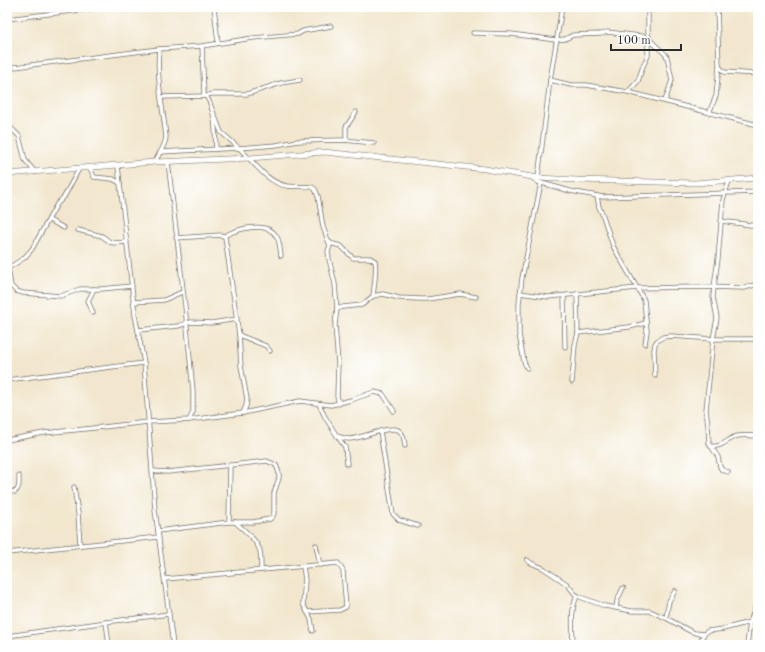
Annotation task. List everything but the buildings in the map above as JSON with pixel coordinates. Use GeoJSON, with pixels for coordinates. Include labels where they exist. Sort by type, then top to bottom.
{"type":"FeatureCollection","features":[{"type":"Feature","properties":{"kind":"main road"},"geometry":{"type":"LineString","coordinates":[[7,174],[155,162],[250,158],[324,152],[485,169],[538,178],[695,183],[758,178]]}},
{"type":"Feature","properties":{"kind":"street"},"geometry":{"type":"LineString","coordinates":[[7,19],[105,7]]}},
{"type":"Feature","properties":{"kind":"street"},"geometry":{"type":"LineString","coordinates":[[214,7],[218,43]]}},
{"type":"Feature","properties":{"kind":"street"},"geometry":{"type":"LineString","coordinates":[[538,178],[550,80],[562,7]]}},
{"type":"Feature","properties":{"kind":"street"},"geometry":{"type":"LineString","coordinates":[[628,92],[638,81],[648,56],[648,7]]}},
{"type":"Feature","properties":{"kind":"street"},"geometry":{"type":"LineString","coordinates":[[710,113],[716,96],[720,66],[717,7]]}},
{"type":"Feature","properties":{"kind":"street"},"geometry":{"type":"LineString","coordinates":[[7,68],[159,49],[202,46],[253,38],[298,34],[303,31],[331,26]]}},
{"type":"Feature","properties":{"kind":"street"},"geometry":{"type":"LineString","coordinates":[[473,33],[511,34],[556,40],[565,39],[573,35],[601,34],[607,32],[649,38],[667,58],[672,80],[664,101]]}},
{"type":"Feature","properties":{"kind":"street"},"geometry":{"type":"LineString","coordinates":[[202,46],[205,96],[210,104],[221,132],[250,158],[264,174],[283,185],[312,187],[315,189],[318,196],[323,227],[330,246],[328,251],[329,259],[335,284],[337,309],[335,326],[338,363],[337,396],[339,404]]}},
{"type":"Feature","properties":{"kind":"street"},"geometry":{"type":"LineString","coordinates":[[155,162],[164,146],[166,137],[162,97],[159,84],[159,49]]}},
{"type":"Feature","properties":{"kind":"street"},"geometry":{"type":"LineString","coordinates":[[720,66],[724,72],[758,74]]}},
{"type":"Feature","properties":{"kind":"street"},"geometry":{"type":"LineString","coordinates":[[162,97],[205,96],[211,94],[247,94],[281,83],[300,80]]}},
{"type":"Feature","properties":{"kind":"street"},"geometry":{"type":"LineString","coordinates":[[550,80],[572,85],[586,85],[628,92],[758,125]]}},
{"type":"Feature","properties":{"kind":"street"},"geometry":{"type":"LineString","coordinates":[[212,110],[216,149]]}},
{"type":"Feature","properties":{"kind":"street"},"geometry":{"type":"LineString","coordinates":[[346,140],[346,128],[356,112]]}},
{"type":"Feature","properties":{"kind":"street"},"geometry":{"type":"LineString","coordinates":[[7,124],[19,136],[25,160],[35,172]]}},
{"type":"Feature","properties":{"kind":"street"},"geometry":{"type":"LineString","coordinates":[[160,152],[276,145],[290,141],[346,140],[374,143]]}},
{"type":"Feature","properties":{"kind":"street"},"geometry":{"type":"LineString","coordinates":[[168,162],[192,391],[193,412],[189,420]]}},
{"type":"Feature","properties":{"kind":"street"},"geometry":{"type":"LineString","coordinates":[[118,166],[135,316],[139,330],[144,362],[158,537],[173,645]]}},
{"type":"Feature","properties":{"kind":"street"},"geometry":{"type":"LineString","coordinates":[[90,168],[92,174],[96,178],[113,179],[120,183]]}},
{"type":"Feature","properties":{"kind":"street"},"geometry":{"type":"LineString","coordinates":[[79,169],[64,197],[57,204],[34,245],[24,258],[8,268],[11,286],[23,293],[61,296],[80,289],[132,286]]}},
{"type":"Feature","properties":{"kind":"street"},"geometry":{"type":"LineString","coordinates":[[530,176],[534,180],[541,183],[570,191],[597,196],[758,192]]}},
{"type":"Feature","properties":{"kind":"street"},"geometry":{"type":"LineString","coordinates":[[728,472],[722,470],[718,457],[710,446],[706,410],[713,339],[718,318],[713,297],[714,287],[723,200],[729,180]]}},
{"type":"Feature","properties":{"kind":"street"},"geometry":{"type":"LineString","coordinates":[[527,368],[524,362],[518,334],[520,293],[541,183]]}},
{"type":"Feature","properties":{"kind":"street"},"geometry":{"type":"LineString","coordinates":[[597,196],[613,246],[644,300],[647,331],[645,344]]}},
{"type":"Feature","properties":{"kind":"street"},"geometry":{"type":"LineString","coordinates":[[49,220],[64,228]]}},
{"type":"Feature","properties":{"kind":"street"},"geometry":{"type":"LineString","coordinates":[[722,221],[758,226]]}},
{"type":"Feature","properties":{"kind":"street"},"geometry":{"type":"LineString","coordinates":[[176,238],[224,236],[232,232],[259,227],[274,233],[277,238],[281,256]]}},
{"type":"Feature","properties":{"kind":"street"},"geometry":{"type":"LineString","coordinates":[[78,230],[102,236],[114,243],[127,242]]}},
{"type":"Feature","properties":{"kind":"street"},"geometry":{"type":"LineString","coordinates":[[224,236],[237,319],[241,366],[247,399],[243,413]]}},
{"type":"Feature","properties":{"kind":"street"},"geometry":{"type":"LineString","coordinates":[[328,241],[341,246],[353,258],[370,258],[375,261],[376,267],[374,272],[373,296]]}},
{"type":"Feature","properties":{"kind":"street"},"geometry":{"type":"LineString","coordinates":[[520,293],[548,297],[637,288],[744,288],[758,284]]}},
{"type":"Feature","properties":{"kind":"street"},"geometry":{"type":"LineString","coordinates":[[93,313],[88,301],[94,289]]}},
{"type":"Feature","properties":{"kind":"street"},"geometry":{"type":"LineString","coordinates":[[134,302],[164,300],[182,292]]}},
{"type":"Feature","properties":{"kind":"street"},"geometry":{"type":"LineString","coordinates":[[337,309],[362,305],[373,296],[383,294],[399,298],[428,299],[460,294],[476,297]]}},
{"type":"Feature","properties":{"kind":"street"},"geometry":{"type":"LineString","coordinates":[[572,382],[575,345],[578,333],[577,294]]}},
{"type":"Feature","properties":{"kind":"street"},"geometry":{"type":"LineString","coordinates":[[564,296],[565,347]]}},
{"type":"Feature","properties":{"kind":"street"},"geometry":{"type":"LineString","coordinates":[[139,330],[186,324],[191,322],[212,323],[237,319]]}},
{"type":"Feature","properties":{"kind":"street"},"geometry":{"type":"LineString","coordinates":[[578,333],[629,327],[646,323]]}},
{"type":"Feature","properties":{"kind":"street"},"geometry":{"type":"LineString","coordinates":[[239,335],[266,346],[270,351]]}},
{"type":"Feature","properties":{"kind":"street"},"geometry":{"type":"LineString","coordinates":[[655,376],[654,350],[655,344],[659,339],[671,336],[713,339],[758,339]]}},
{"type":"Feature","properties":{"kind":"street"},"geometry":{"type":"LineString","coordinates":[[7,380],[144,362]]}},
{"type":"Feature","properties":{"kind":"street"},"geometry":{"type":"LineString","coordinates":[[7,440],[44,434],[148,422],[189,420],[243,413],[300,401],[319,404],[339,404],[378,392],[383,394],[394,412]]}},
{"type":"Feature","properties":{"kind":"street"},"geometry":{"type":"LineString","coordinates":[[319,404],[324,417],[345,447],[347,464]]}},
{"type":"Feature","properties":{"kind":"street"},"geometry":{"type":"LineString","coordinates":[[337,436],[350,439],[380,431],[391,429],[398,430],[403,435],[406,446]]}},
{"type":"Feature","properties":{"kind":"street"},"geometry":{"type":"LineString","coordinates":[[380,431],[393,514],[399,520],[418,526]]}},
{"type":"Feature","properties":{"kind":"street"},"geometry":{"type":"LineString","coordinates":[[710,446],[721,446],[739,436],[758,436]]}},
{"type":"Feature","properties":{"kind":"street"},"geometry":{"type":"LineString","coordinates":[[152,471],[168,472],[268,461],[276,465],[279,473],[274,493],[273,516],[270,519],[263,521],[230,522],[158,531]]}},
{"type":"Feature","properties":{"kind":"street"},"geometry":{"type":"LineString","coordinates":[[230,465],[230,522]]}},
{"type":"Feature","properties":{"kind":"street"},"geometry":{"type":"LineString","coordinates":[[7,491],[16,491],[19,486],[19,476]]}},
{"type":"Feature","properties":{"kind":"street"},"geometry":{"type":"LineString","coordinates":[[74,487],[78,512],[80,545]]}},
{"type":"Feature","properties":{"kind":"street"},"geometry":{"type":"LineString","coordinates":[[235,522],[251,536],[258,547],[260,552],[261,570]]}},
{"type":"Feature","properties":{"kind":"street"},"geometry":{"type":"LineString","coordinates":[[7,553],[158,537]]}},
{"type":"Feature","properties":{"kind":"street"},"geometry":{"type":"LineString","coordinates":[[316,545],[320,564]]}},
{"type":"Feature","properties":{"kind":"street"},"geometry":{"type":"LineString","coordinates":[[527,560],[530,563],[543,568],[567,584],[577,596],[598,604],[632,611],[646,610],[666,618],[690,631],[704,634]]}},
{"type":"Feature","properties":{"kind":"street"},"geometry":{"type":"LineString","coordinates":[[165,579],[335,562],[338,563],[341,567],[346,594],[346,607],[340,610],[307,612]]}},
{"type":"Feature","properties":{"kind":"street"},"geometry":{"type":"LineString","coordinates":[[304,566],[304,607],[310,619],[312,631]]}},
{"type":"Feature","properties":{"kind":"street"},"geometry":{"type":"LineString","coordinates":[[616,607],[623,588]]}},
{"type":"Feature","properties":{"kind":"street"},"geometry":{"type":"LineString","coordinates":[[666,618],[669,601],[675,591]]}},
{"type":"Feature","properties":{"kind":"street"},"geometry":{"type":"LineString","coordinates":[[573,645],[573,616],[577,596]]}},
{"type":"Feature","properties":{"kind":"street"},"geometry":{"type":"LineString","coordinates":[[747,645],[750,622],[756,612],[758,601]]}},
{"type":"Feature","properties":{"kind":"street"},"geometry":{"type":"LineString","coordinates":[[7,636],[169,614]]}},
{"type":"Feature","properties":{"kind":"street"},"geometry":{"type":"LineString","coordinates":[[106,622],[109,645]]}},
{"type":"Feature","properties":{"kind":"street"},"geometry":{"type":"LineString","coordinates":[[698,645],[704,634],[708,631],[750,622]]}}]}
